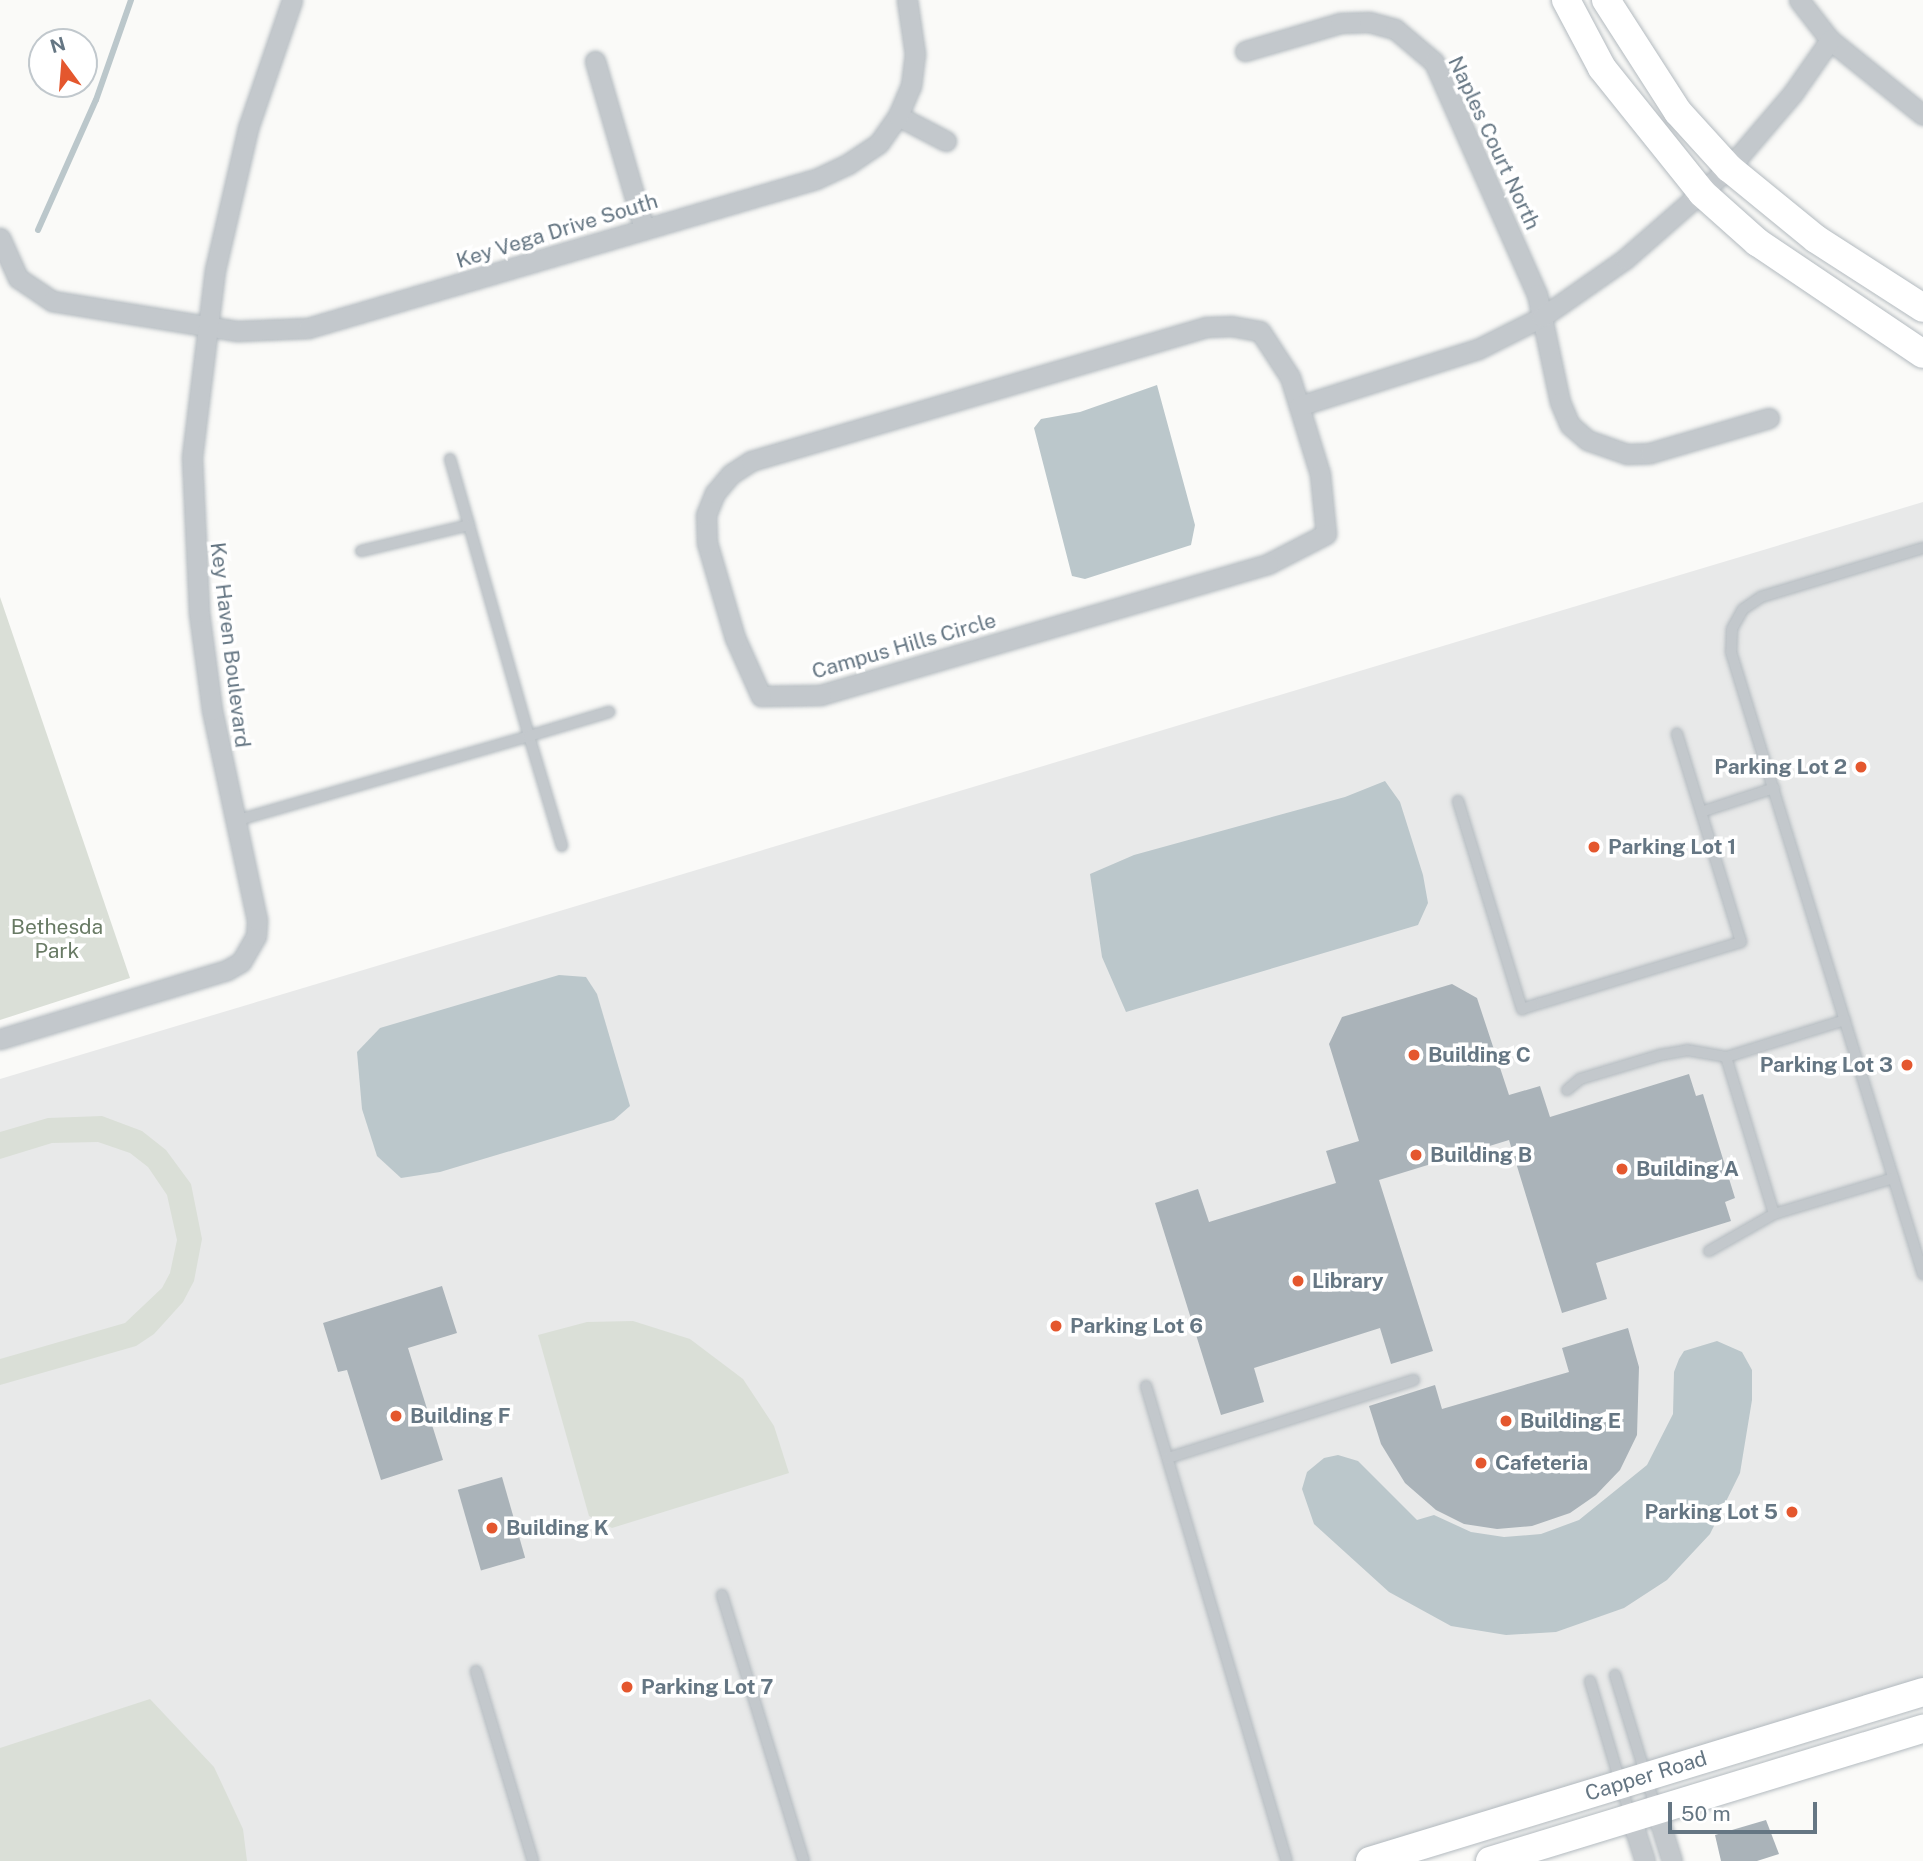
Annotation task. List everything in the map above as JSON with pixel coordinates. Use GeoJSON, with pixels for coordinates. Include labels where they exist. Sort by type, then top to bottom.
{"type":"FeatureCollection","features":[{"type":"Feature","properties":{"kind":"street","name":"Key Haven Boulevard"},"geometry":{"type":"LineString","coordinates":[[0,1039],[241,962],[251,951],[257,920],[212,710],[193,538],[192,457],[206,327],[248,128],[292,0]]}},
{"type":"Feature","properties":{"kind":"street","name":"Key Vega Drive South"},"geometry":{"type":"LineString","coordinates":[[0,238],[18,278],[52,301],[206,327],[274,333],[308,328],[816,179],[879,142],[898,116],[911,86],[915,54],[907,0]]}},
{"type":"Feature","properties":{"kind":"street"},"geometry":{"type":"LineString","coordinates":[[1566,0],[1602,68],[1702,192],[1757,242],[1923,354]]}},
{"type":"Feature","properties":{"kind":"street"},"geometry":{"type":"LineString","coordinates":[[1606,0],[1678,111],[1729,168],[1806,232],[1923,308]]}},
{"type":"Feature","properties":{"kind":"street"},"geometry":{"type":"LineString","coordinates":[[1799,0],[1830,40],[1923,115]]}},
{"type":"Feature","properties":{"kind":"street","name":"Naples Court North"},"geometry":{"type":"LineString","coordinates":[[1245,51],[1340,23],[1369,22],[1395,29],[1419,46],[1446,86],[1537,294],[1560,402],[1570,425],[1605,449],[1650,453],[1769,418]]}},
{"type":"Feature","properties":{"kind":"street"},"geometry":{"type":"LineString","coordinates":[[1299,406],[1478,349],[1542,317],[1625,259],[1729,168],[1793,93],[1830,40]]}},
{"type":"Feature","properties":{"kind":"street"},"geometry":{"type":"LineString","coordinates":[[595,61],[644,229]]}},
{"type":"Feature","properties":{"kind":"street"},"geometry":{"type":"LineString","coordinates":[[898,116],[946,141]]}},
{"type":"Feature","properties":{"kind":"street","name":"Campus Hills Circle"},"geometry":{"type":"LineString","coordinates":[[1206,327],[1260,331],[1278,353],[1299,406],[1320,474],[1326,534],[1298,551],[1268,564],[821,695],[761,696],[735,638],[707,542],[706,515],[715,492],[731,474],[751,461],[1206,327]]}},
{"type":"Feature","properties":{"kind":"street","name":"Capper Road"},"geometry":{"type":"LineString","coordinates":[[1370,1861],[1923,1692]]}},
{"type":"Feature","properties":{"kind":"street","name":"Capper Road"},"geometry":{"type":"LineString","coordinates":[[1490,1861],[1923,1730]]}},
{"type":"Feature","properties":{"kind":"street"},"geometry":{"type":"LineString","coordinates":[[1644,1814],[1645,1861]]}},
{"type":"Feature","properties":{"kind":"street"},"geometry":{"type":"LineString","coordinates":[[1644,1814],[1672,1861]]}},
{"type":"Feature","properties":{"kind":"lane"},"geometry":{"type":"LineString","coordinates":[[450,459],[562,846]]}},
{"type":"Feature","properties":{"kind":"lane"},"geometry":{"type":"LineString","coordinates":[[361,551],[469,525]]}},
{"type":"Feature","properties":{"kind":"lane"},"geometry":{"type":"LineString","coordinates":[[1923,548],[1761,597],[1743,609],[1732,629],[1731,652],[1923,1274]]}},
{"type":"Feature","properties":{"kind":"lane"},"geometry":{"type":"LineString","coordinates":[[235,821],[609,712]]}},
{"type":"Feature","properties":{"kind":"lane"},"geometry":{"type":"LineString","coordinates":[[1458,801],[1522,1009],[1741,942],[1677,734]]}},
{"type":"Feature","properties":{"kind":"lane"},"geometry":{"type":"LineString","coordinates":[[1701,812],[1774,788]]}},
{"type":"Feature","properties":{"kind":"lane"},"geometry":{"type":"LineString","coordinates":[[1567,1090],[1580,1079],[1660,1055],[1687,1050],[1726,1057],[1845,1020]]}},
{"type":"Feature","properties":{"kind":"lane"},"geometry":{"type":"LineString","coordinates":[[1726,1057],[1774,1214]]}},
{"type":"Feature","properties":{"kind":"lane"},"geometry":{"type":"LineString","coordinates":[[1709,1251],[1774,1214],[1894,1178]]}},
{"type":"Feature","properties":{"kind":"lane"},"geometry":{"type":"LineString","coordinates":[[1168,1458],[1414,1380]]}},
{"type":"Feature","properties":{"kind":"lane"},"geometry":{"type":"LineString","coordinates":[[1146,1387],[1287,1861]]}},
{"type":"Feature","properties":{"kind":"lane"},"geometry":{"type":"LineString","coordinates":[[722,1595],[804,1861]]}},
{"type":"Feature","properties":{"kind":"lane"},"geometry":{"type":"LineString","coordinates":[[476,1671],[533,1861]]}},
{"type":"Feature","properties":{"kind":"lane"},"geometry":{"type":"LineString","coordinates":[[1615,1675],[1633,1780],[1644,1814]]}},
{"type":"Feature","properties":{"kind":"lane"},"geometry":{"type":"LineString","coordinates":[[1590,1681],[1633,1780],[1644,1814]]}},
{"type":"Feature","properties":{"kind":"shaded area"},"geometry":{"type":"Polygon","coordinates":[[[1157,385],[1195,525],[1191,545],[1085,579],[1072,576],[1034,428],[1041,419],[1080,412],[1157,385]]]}},
{"type":"Feature","properties":{"kind":"shaded area"},"geometry":{"type":"Polygon","coordinates":[[[1923,502],[1923,1690],[1366,1861],[0,1861],[0,1079],[1923,502]]]}},
{"type":"Feature","properties":{"kind":"shaded area"},"geometry":{"type":"Polygon","coordinates":[[[1385,781],[1400,802],[1423,875],[1428,903],[1418,925],[1126,1012],[1102,957],[1090,874],[1134,855],[1345,797],[1385,781]]]}},
{"type":"Feature","properties":{"kind":"shaded area"},"geometry":{"type":"Polygon","coordinates":[[[559,975],[586,977],[597,994],[630,1106],[614,1120],[440,1172],[401,1178],[377,1156],[362,1109],[357,1052],[380,1028],[559,975]]]}},
{"type":"Feature","properties":{"kind":"shaded area"},"geometry":{"type":"Polygon","coordinates":[[[1717,1341],[1742,1352],[1752,1370],[1752,1400],[1740,1473],[1710,1534],[1667,1580],[1624,1608],[1556,1632],[1506,1635],[1451,1626],[1389,1592],[1314,1524],[1302,1489],[1307,1472],[1324,1458],[1338,1455],[1358,1461],[1417,1520],[1434,1515],[1471,1532],[1504,1537],[1541,1534],[1579,1520],[1647,1465],[1673,1414],[1674,1372],[1679,1359],[1684,1351],[1717,1341]]]}},
{"type":"Feature","properties":{"kind":"green space","name":"Bethesda Park"},"geometry":{"type":"Polygon","coordinates":[[[0,597],[130,978],[0,1020],[0,597]]]}},
{"type":"Feature","properties":{"kind":"green space"},"geometry":{"type":"Polygon","coordinates":[[[102,1116],[142,1131],[166,1150],[191,1184],[202,1239],[194,1281],[183,1302],[154,1334],[136,1346],[0,1385],[0,1359],[125,1323],[162,1288],[170,1273],[177,1240],[167,1195],[148,1167],[130,1153],[98,1142],[52,1143],[0,1159],[0,1132],[48,1118],[102,1116]]]}},
{"type":"Feature","properties":{"kind":"green space"},"geometry":{"type":"Polygon","coordinates":[[[633,1321],[690,1339],[743,1379],[774,1426],[789,1473],[612,1528],[589,1516],[538,1335],[587,1322],[633,1321]]]}},
{"type":"Feature","properties":{"kind":"green space"},"geometry":{"type":"Polygon","coordinates":[[[150,1699],[214,1767],[243,1829],[247,1861],[0,1861],[0,1748],[150,1699]]]}},
{"type":"Feature","properties":{"kind":"building"},"geometry":{"type":"Polygon","coordinates":[[[1452,984],[1477,998],[1509,1095],[1540,1086],[1550,1117],[1689,1074],[1696,1096],[1703,1094],[1735,1198],[1725,1202],[1731,1221],[1596,1263],[1607,1299],[1562,1313],[1509,1140],[1379,1180],[1433,1351],[1391,1364],[1380,1328],[1254,1368],[1264,1402],[1221,1415],[1155,1203],[1198,1189],[1209,1222],[1336,1183],[1326,1151],[1359,1141],[1329,1044],[1342,1017],[1452,984]]]}},
{"type":"Feature","properties":{"kind":"building","name":"Building F"},"geometry":{"type":"Polygon","coordinates":[[[442,1286],[457,1333],[408,1348],[443,1460],[381,1480],[347,1370],[338,1372],[323,1323],[442,1286]]]}},
{"type":"Feature","properties":{"kind":"building","name":"Building E"},"geometry":{"type":"Polygon","coordinates":[[[1628,1328],[1639,1367],[1637,1435],[1620,1470],[1596,1495],[1570,1513],[1532,1526],[1497,1529],[1464,1524],[1436,1510],[1405,1483],[1381,1444],[1369,1406],[1435,1385],[1442,1409],[1569,1372],[1562,1348],[1628,1328]]]}},
{"type":"Feature","properties":{"kind":"building","name":"Building K"},"geometry":{"type":"Polygon","coordinates":[[[502,1477],[525,1558],[481,1570],[458,1490],[502,1477]]]}},
{"type":"Feature","properties":{"kind":"building"},"geometry":{"type":"Polygon","coordinates":[[[1766,1820],[1779,1854],[1757,1861],[1721,1861],[1715,1835],[1766,1820]]]}},
{"type":"Feature","properties":{"kind":"waterway"},"geometry":{"type":"LineString","coordinates":[[38,230],[96,100],[131,0]]}},
{"type":"Feature","properties":{"kind":"place","name":"Parking Lot 2"},"geometry":{"type":"Point","coordinates":[1861,767]}},
{"type":"Feature","properties":{"kind":"place","name":"Parking Lot 1"},"geometry":{"type":"Point","coordinates":[1594,847]}},
{"type":"Feature","properties":{"kind":"place","name":"Building C"},"geometry":{"type":"Point","coordinates":[1414,1055]}},
{"type":"Feature","properties":{"kind":"place","name":"Parking Lot 3"},"geometry":{"type":"Point","coordinates":[1907,1065]}},
{"type":"Feature","properties":{"kind":"place","name":"Building B"},"geometry":{"type":"Point","coordinates":[1416,1155]}},
{"type":"Feature","properties":{"kind":"place","name":"Building A"},"geometry":{"type":"Point","coordinates":[1622,1169]}},
{"type":"Feature","properties":{"kind":"place","name":"Library"},"geometry":{"type":"Point","coordinates":[1298,1281]}},
{"type":"Feature","properties":{"kind":"place","name":"Parking Lot 6"},"geometry":{"type":"Point","coordinates":[1056,1326]}},
{"type":"Feature","properties":{"kind":"place","name":"Building F"},"geometry":{"type":"Point","coordinates":[396,1416]}},
{"type":"Feature","properties":{"kind":"place","name":"Building E"},"geometry":{"type":"Point","coordinates":[1506,1421]}},
{"type":"Feature","properties":{"kind":"place","name":"Cafeteria"},"geometry":{"type":"Point","coordinates":[1481,1463]}},
{"type":"Feature","properties":{"kind":"place","name":"Parking Lot 5"},"geometry":{"type":"Point","coordinates":[1792,1512]}},
{"type":"Feature","properties":{"kind":"place","name":"Building K"},"geometry":{"type":"Point","coordinates":[492,1528]}},
{"type":"Feature","properties":{"kind":"place","name":"Parking Lot 7"},"geometry":{"type":"Point","coordinates":[627,1687]}}]}
